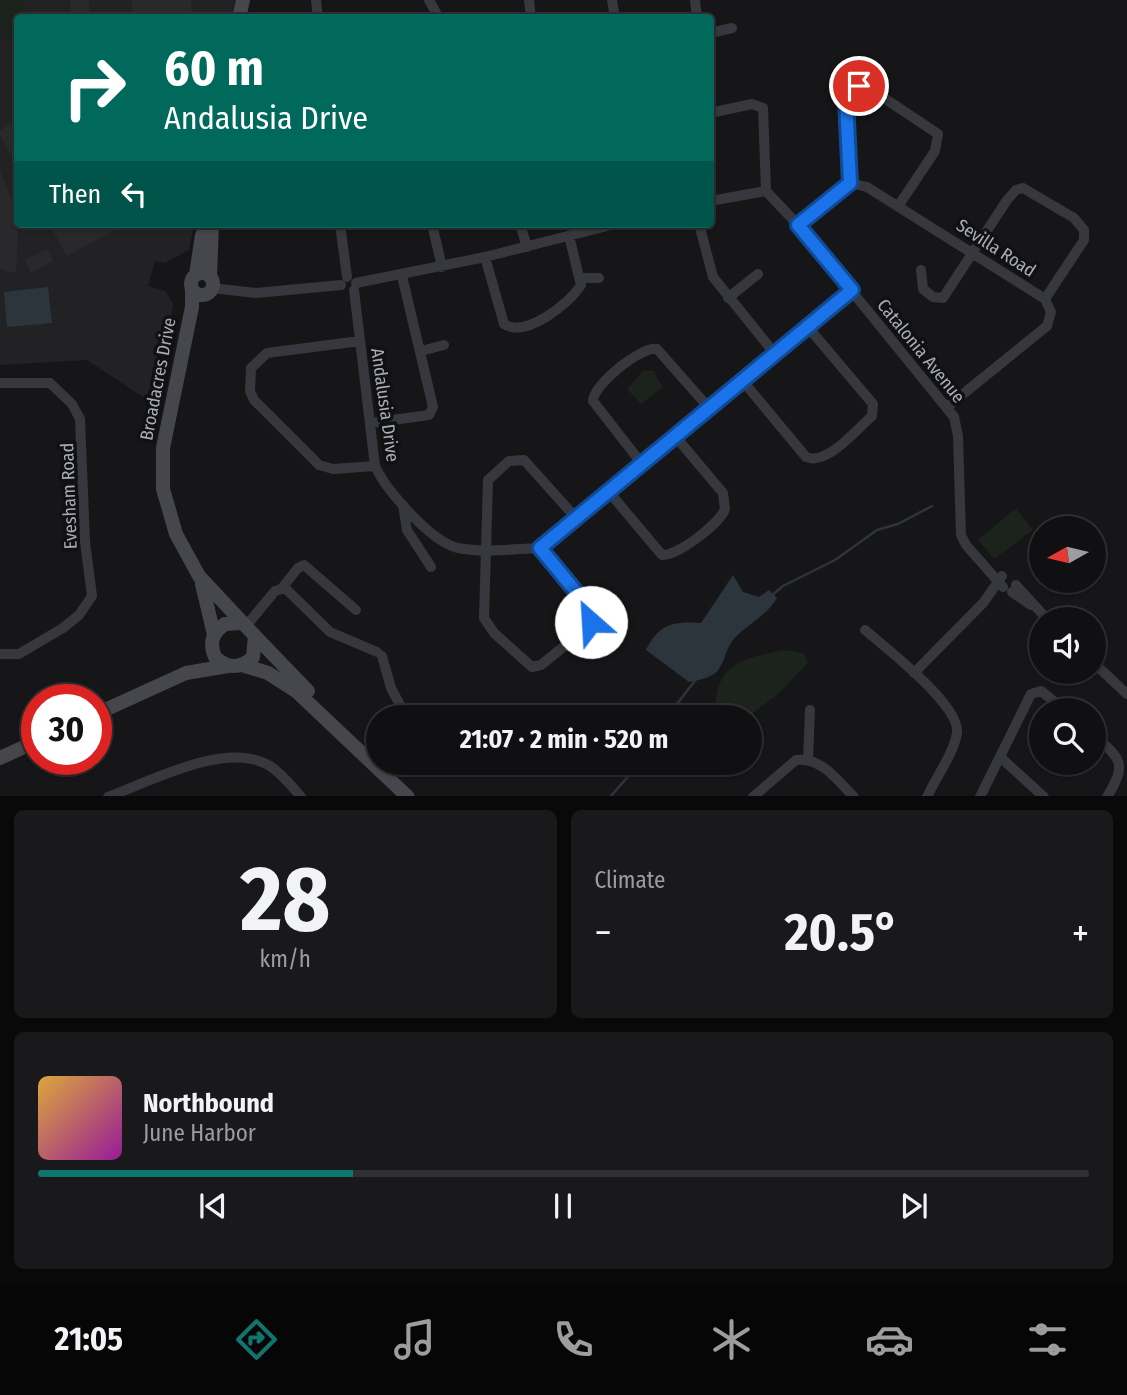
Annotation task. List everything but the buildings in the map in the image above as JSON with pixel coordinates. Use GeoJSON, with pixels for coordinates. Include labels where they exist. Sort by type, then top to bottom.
{"type":"FeatureCollection","features":[{"type":"Feature","properties":{"kind":"street"},"geometry":{"type":"LineString","coordinates":[[714,32],[732,28]]}},
{"type":"Feature","properties":{"kind":"street"},"geometry":{"type":"LineString","coordinates":[[798,225],[850,183],[846,99],[852,88],[859,86],[869,88],[930,126],[938,134],[935,151],[899,205]]}},
{"type":"Feature","properties":{"kind":"street"},"geometry":{"type":"LineString","coordinates":[[714,112],[752,104],[763,108],[766,191],[714,200]]}},
{"type":"Feature","properties":{"kind":"street","name":"Sevilla Road"},"geometry":{"type":"LineString","coordinates":[[850,183],[867,187],[975,253],[1045,299],[1051,312],[1046,326],[947,407]]}},
{"type":"Feature","properties":{"kind":"street"},"geometry":{"type":"LineString","coordinates":[[920,270],[923,289],[940,299],[975,253],[1007,200],[1019,188],[1027,189],[1074,218],[1083,227],[1084,240],[1045,299]]}},
{"type":"Feature","properties":{"kind":"street","name":"Catalonia Avenue"},"geometry":{"type":"LineString","coordinates":[[766,191],[852,290],[957,423],[961,535],[988,571],[1011,585]]}},
{"type":"Feature","properties":{"kind":"street"},"geometry":{"type":"LineString","coordinates":[[203,284],[204,228]]}},
{"type":"Feature","properties":{"kind":"street"},"geometry":{"type":"LineString","coordinates":[[203,284],[211,228]]}},
{"type":"Feature","properties":{"kind":"street","name":"Andalusia Drive"},"geometry":{"type":"LineString","coordinates":[[341,228],[360,341],[375,466],[384,482],[403,505],[444,542],[456,548],[540,548]]}},
{"type":"Feature","properties":{"kind":"street"},"geometry":{"type":"LineString","coordinates":[[433,228],[442,267]]}},
{"type":"Feature","properties":{"kind":"street"},"geometry":{"type":"LineString","coordinates":[[521,228],[527,247]]}},
{"type":"Feature","properties":{"kind":"street"},"geometry":{"type":"LineString","coordinates":[[203,284],[256,293],[349,284],[402,276],[598,228]]}},
{"type":"Feature","properties":{"kind":"street"},"geometry":{"type":"LineString","coordinates":[[700,228],[713,277],[775,354]]}},
{"type":"Feature","properties":{"kind":"street"},"geometry":{"type":"LineString","coordinates":[[485,257],[501,320],[512,328],[546,318],[578,289],[580,278],[569,236]]}},
{"type":"Feature","properties":{"kind":"street"},"geometry":{"type":"LineString","coordinates":[[728,298],[758,274]]}},
{"type":"Feature","properties":{"kind":"street"},"geometry":{"type":"LineString","coordinates":[[371,423],[420,418],[431,412],[432,399],[402,276]]}},
{"type":"Feature","properties":{"kind":"street"},"geometry":{"type":"LineString","coordinates":[[580,278],[599,278]]}},
{"type":"Feature","properties":{"kind":"street","name":"Broadacres Drive"},"geometry":{"type":"LineString","coordinates":[[203,284],[192,307],[167,422],[162,465],[169,515],[183,550],[199,576],[357,747]]}},
{"type":"Feature","properties":{"kind":"street"},"geometry":{"type":"LineString","coordinates":[[577,519],[528,463],[515,459],[498,468],[488,480],[484,618],[522,660],[537,666],[588,627],[592,618],[588,606],[540,548],[577,519],[852,290]]}},
{"type":"Feature","properties":{"kind":"street"},"geometry":{"type":"LineString","coordinates":[[742,380],[806,457],[816,460],[825,456],[872,416],[873,404],[807,326]]}},
{"type":"Feature","properties":{"kind":"street"},"geometry":{"type":"LineString","coordinates":[[360,341],[267,353],[251,368],[250,391],[254,400],[319,465],[333,469],[375,466]]}},
{"type":"Feature","properties":{"kind":"street"},"geometry":{"type":"LineString","coordinates":[[421,351],[444,345]]}},
{"type":"Feature","properties":{"kind":"street"},"geometry":{"type":"LineString","coordinates":[[642,464],[593,401],[593,395],[601,385],[640,351],[657,349],[709,408]]}},
{"type":"Feature","properties":{"kind":"street","name":"Evesham Road"},"geometry":{"type":"LineString","coordinates":[[0,383],[50,383],[72,404],[80,419],[85,542],[92,589],[87,606],[63,628],[19,654],[0,654]]}},
{"type":"Feature","properties":{"kind":"street"},"geometry":{"type":"LineString","coordinates":[[609,492],[662,555],[677,553],[718,519],[725,509],[723,493],[675,436]]}},
{"type":"Feature","properties":{"kind":"street"},"geometry":{"type":"LineString","coordinates":[[403,505],[407,530],[431,566]]}},
{"type":"Feature","properties":{"kind":"street"},"geometry":{"type":"LineString","coordinates":[[247,628],[275,592],[304,565],[356,610]]}},
{"type":"Feature","properties":{"kind":"street","name":"Broadacres Drive"},"geometry":{"type":"LineString","coordinates":[[199,576],[215,657],[235,666]]}},
{"type":"Feature","properties":{"kind":"street"},"geometry":{"type":"LineString","coordinates":[[914,673],[984,602],[1011,585],[1035,607]]}},
{"type":"Feature","properties":{"kind":"street"},"geometry":{"type":"LineString","coordinates":[[282,588],[288,589],[330,632],[379,654],[400,705]]}},
{"type":"Feature","properties":{"kind":"street"},"geometry":{"type":"LineString","coordinates":[[186,673],[225,624],[247,628]]}},
{"type":"Feature","properties":{"kind":"street"},"geometry":{"type":"LineString","coordinates":[[235,666],[256,650],[247,628]]}},
{"type":"Feature","properties":{"kind":"street"},"geometry":{"type":"LineString","coordinates":[[865,630],[914,673],[956,718],[956,736],[927,796]]}},
{"type":"Feature","properties":{"kind":"street"},"geometry":{"type":"LineString","coordinates":[[112,707],[186,673],[235,666],[268,673],[288,684],[408,796]]}},
{"type":"Feature","properties":{"kind":"street"},"geometry":{"type":"LineString","coordinates":[[1106,674],[1127,694]]}},
{"type":"Feature","properties":{"kind":"street"},"geometry":{"type":"LineString","coordinates":[[1029,698],[1031,694],[1041,691],[1050,698]]}},
{"type":"Feature","properties":{"kind":"street"},"geometry":{"type":"LineString","coordinates":[[980,796],[1029,698]]}},
{"type":"Feature","properties":{"kind":"street"},"geometry":{"type":"LineString","coordinates":[[808,759],[810,710]]}},
{"type":"Feature","properties":{"kind":"street"},"geometry":{"type":"LineString","coordinates":[[1106,745],[1125,759],[1126,775],[1107,796]]}},
{"type":"Feature","properties":{"kind":"street"},"geometry":{"type":"LineString","coordinates":[[0,758],[21,748]]}},
{"type":"Feature","properties":{"kind":"street"},"geometry":{"type":"LineString","coordinates":[[108,796],[190,767],[234,756],[269,766],[301,796]]}},
{"type":"Feature","properties":{"kind":"street"},"geometry":{"type":"LineString","coordinates":[[1000,757],[1044,796]]}},
{"type":"Feature","properties":{"kind":"street"},"geometry":{"type":"LineString","coordinates":[[753,796],[796,760],[808,759],[819,763],[854,796]]}},
{"type":"Feature","properties":{"kind":"shaded area"},"geometry":{"type":"Polygon","coordinates":[[[0,0],[235,0],[233,14],[14,14],[14,228],[193,228],[189,250],[165,263],[155,261],[148,286],[165,291],[173,304],[161,409],[87,360],[0,365],[0,0]]]}},
{"type":"Feature","properties":{"kind":"shaded area"},"geometry":{"type":"Polygon","coordinates":[[[0,0],[25,0],[26,14],[14,14],[14,39],[8,40],[8,36],[0,40],[0,0]]]}},
{"type":"Feature","properties":{"kind":"shaded area"},"geometry":{"type":"Polygon","coordinates":[[[48,287],[52,323],[7,327],[4,292],[48,287]]]}},
{"type":"Feature","properties":{"kind":"shaded area"},"geometry":{"type":"Polygon","coordinates":[[[643,371],[653,371],[663,387],[641,404],[627,389],[643,371]]]}},
{"type":"Feature","properties":{"kind":"shaded area"},"geometry":{"type":"Polygon","coordinates":[[[1016,508],[1029,525],[1029,533],[994,559],[978,540],[1016,508]]]}},
{"type":"Feature","properties":{"kind":"shaded area"},"geometry":{"type":"Polygon","coordinates":[[[733,575],[743,592],[759,597],[769,590],[777,598],[733,640],[721,666],[713,675],[689,682],[646,650],[656,635],[668,626],[701,623],[733,575]]]}},
{"type":"Feature","properties":{"kind":"shaded area"},"geometry":{"type":"Polygon","coordinates":[[[784,650],[803,653],[808,663],[762,706],[716,705],[719,685],[725,675],[732,667],[754,657],[784,650]]]}},
{"type":"Feature","properties":{"kind":"waterway"},"geometry":{"type":"LineString","coordinates":[[771,596],[783,586],[835,560],[877,530],[898,524],[932,506]]}},
{"type":"Feature","properties":{"kind":"waterway"},"geometry":{"type":"LineString","coordinates":[[675,705],[697,678]]}},
{"type":"Feature","properties":{"kind":"waterway"},"geometry":{"type":"LineString","coordinates":[[611,796],[629,775]]}},
{"type":"Feature","properties":{"kind":"route"},"geometry":{"type":"LineString","coordinates":[[591,622],[591,610],[540,548],[852,290],[798,225],[850,183],[846,99],[852,88],[859,86]]}}]}
